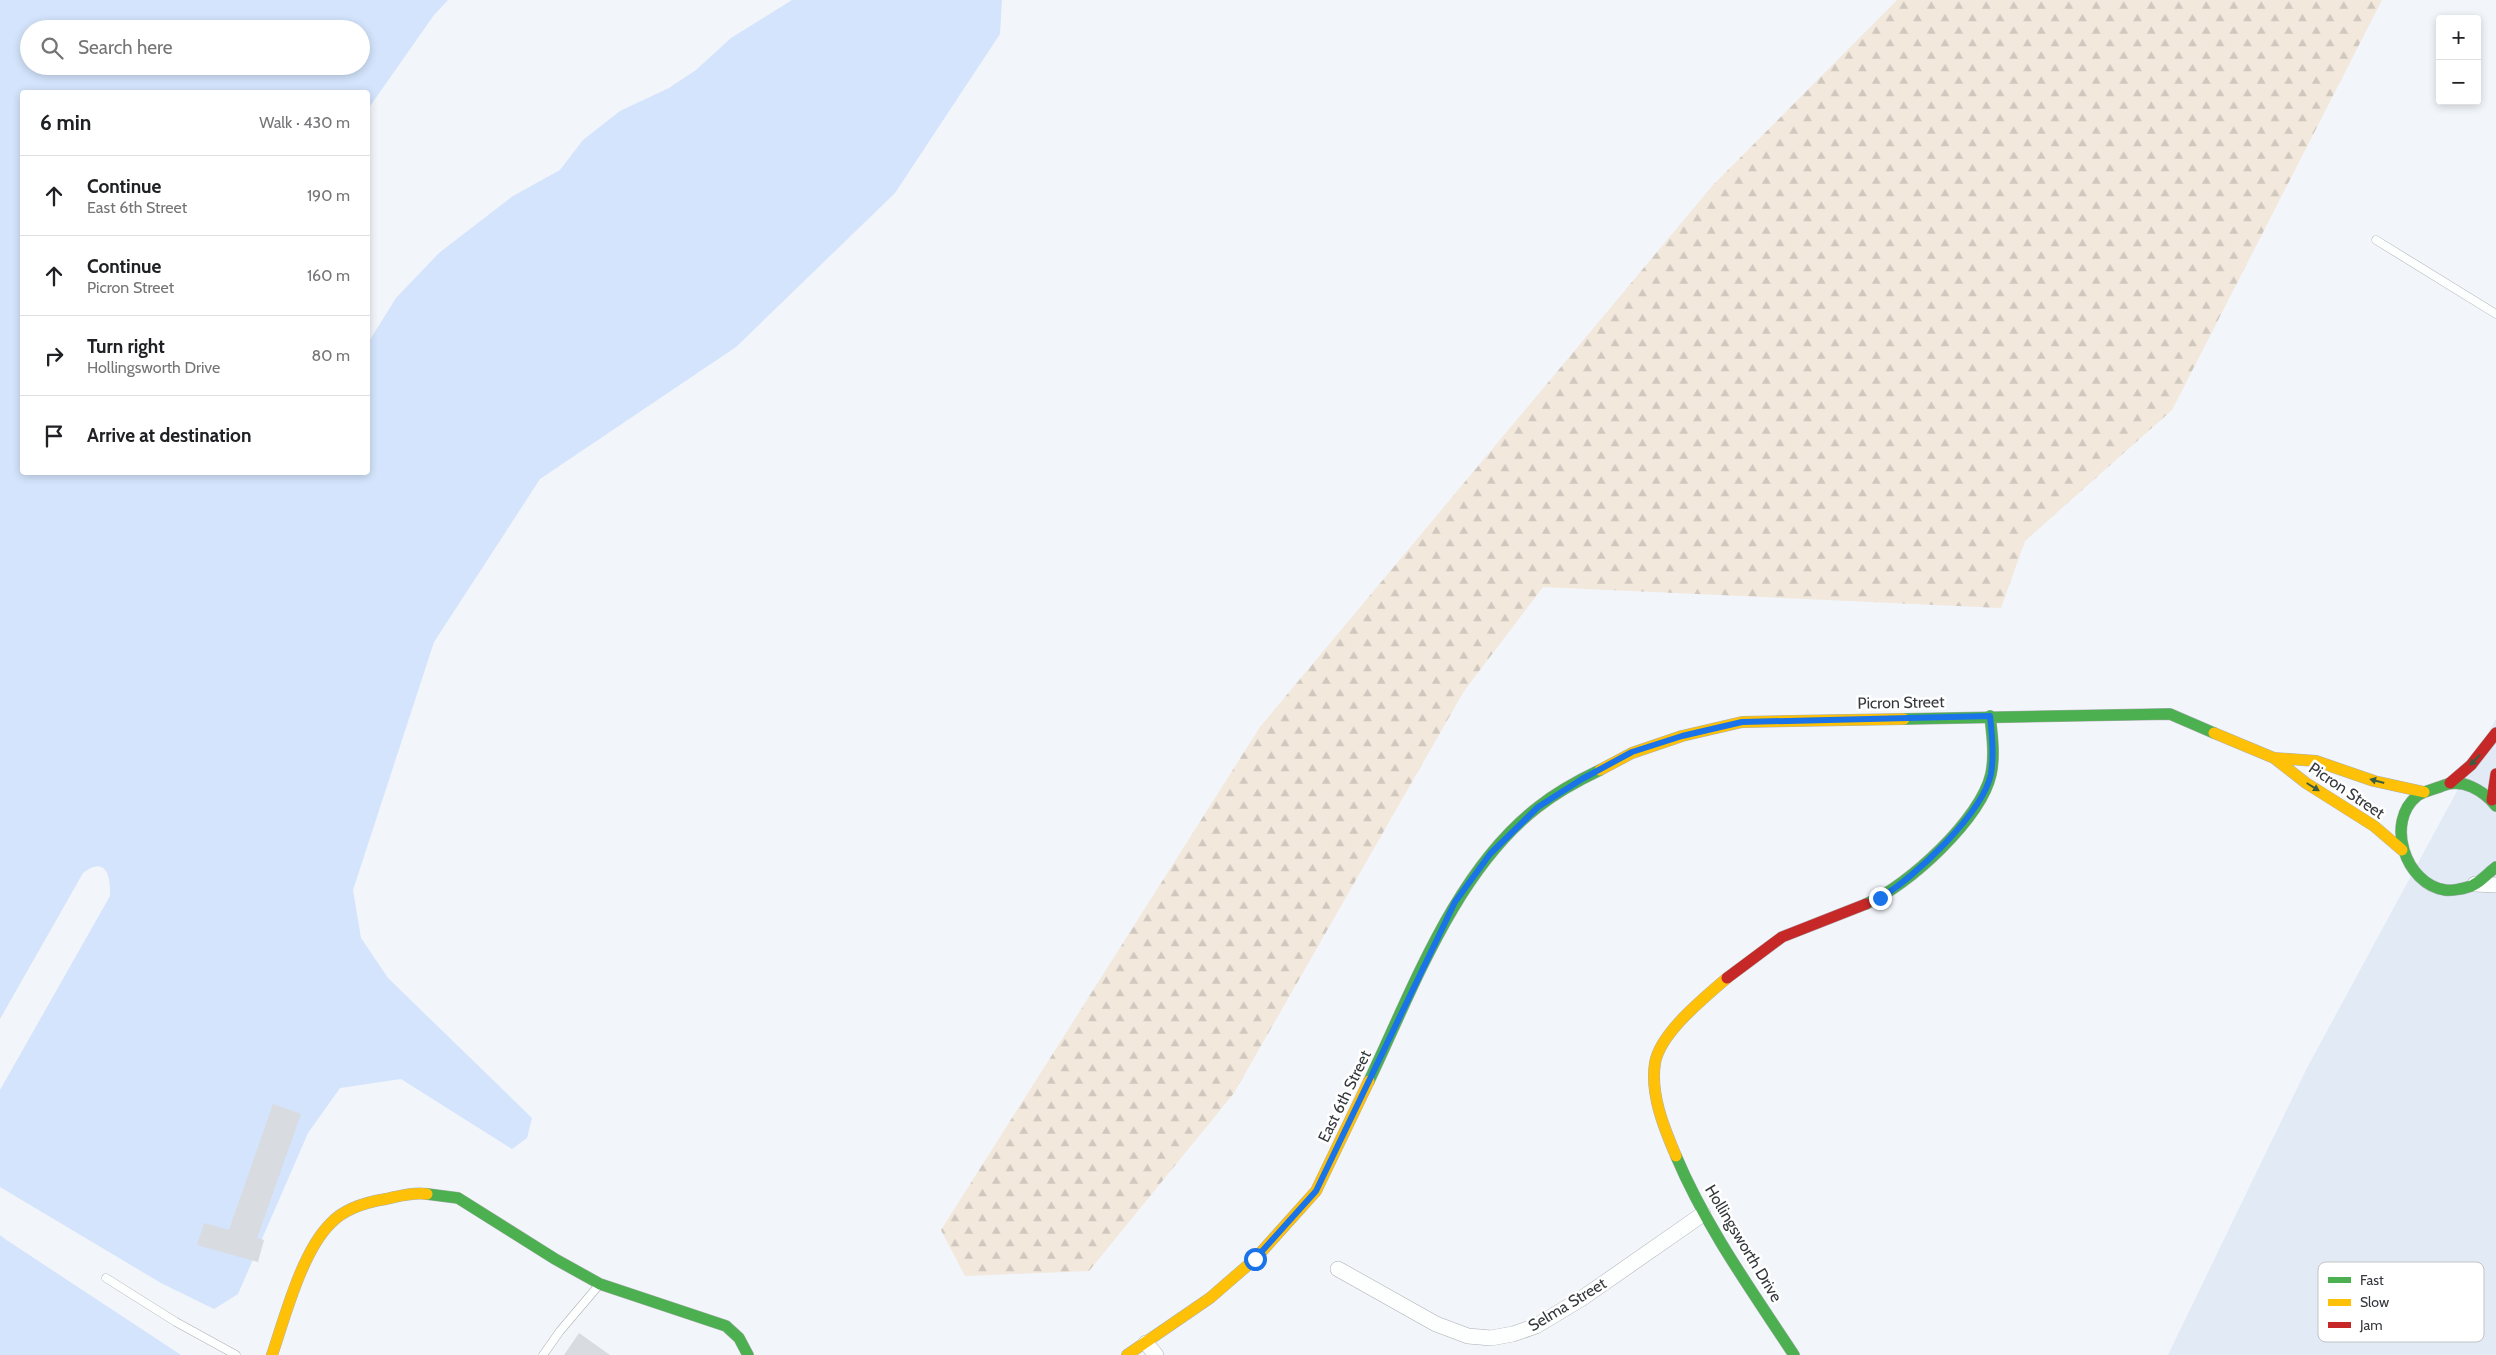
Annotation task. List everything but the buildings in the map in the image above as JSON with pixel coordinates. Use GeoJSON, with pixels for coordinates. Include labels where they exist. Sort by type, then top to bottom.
{"type":"FeatureCollection","features":[{"type":"Feature","properties":{"kind":"main road","name":"Picron Street"},"geometry":{"type":"LineString","coordinates":[[1538,807],[1582,779],[1632,752],[1682,736],[1742,722],[2170,714],[2274,758],[2306,783],[2374,826],[2402,850]]}},
{"type":"Feature","properties":{"kind":"main road","name":"Hollingsworth Drive"},"geometry":{"type":"LineString","coordinates":[[1794,1355],[1703,1214],[1669,1140],[1656,1099],[1653,1082],[1655,1062],[1665,1039],[1677,1024],[1737,969],[1767,947],[1796,930],[1880,898],[1908,880],[1922,866],[1968,815],[1988,783],[1991,773],[1992,737],[1990,716]]}},
{"type":"Feature","properties":{"kind":"main road"},"geometry":{"type":"LineString","coordinates":[[2450,783],[2477,758],[2496,733]]}},
{"type":"Feature","properties":{"kind":"main road","name":"Picron Street"},"geometry":{"type":"LineString","coordinates":[[2274,758],[2316,761],[2374,781],[2424,792]]}},
{"type":"Feature","properties":{"kind":"main road"},"geometry":{"type":"LineString","coordinates":[[2494,803],[2496,774]]}},
{"type":"Feature","properties":{"kind":"main road"},"geometry":{"type":"LineString","coordinates":[[2494,803],[2473,787],[2450,783],[2437,786],[2424,792],[2414,800],[2404,817],[2400,837],[2402,850],[2408,864],[2417,876],[2430,885],[2453,889],[2476,884],[2488,876],[2496,867]]}},
{"type":"Feature","properties":{"kind":"main road","name":"East 6th Street"},"geometry":{"type":"LineString","coordinates":[[1126,1355],[1210,1298],[1248,1266],[1316,1191],[1455,902],[1490,854],[1538,807]]}},
{"type":"Feature","properties":{"kind":"main road"},"geometry":{"type":"LineString","coordinates":[[272,1355],[291,1298],[312,1248],[331,1222],[363,1203],[418,1193],[458,1198],[554,1259],[600,1284],[726,1326],[739,1338],[748,1355]]}},
{"type":"Feature","properties":{"kind":"street"},"geometry":{"type":"LineString","coordinates":[[2476,884],[2496,885]]}},
{"type":"Feature","properties":{"kind":"street","name":"Selma Street"},"geometry":{"type":"LineString","coordinates":[[1338,1268],[1436,1324],[1468,1336],[1491,1338],[1513,1334],[1536,1326],[1581,1299],[1703,1214]]}},
{"type":"Feature","properties":{"kind":"street"},"geometry":{"type":"LineString","coordinates":[[1146,1343],[1156,1355]]}},
{"type":"Feature","properties":{"kind":"lane"},"geometry":{"type":"LineString","coordinates":[[2376,240],[2496,314]]}},
{"type":"Feature","properties":{"kind":"lane"},"geometry":{"type":"LineString","coordinates":[[106,1278],[176,1322],[236,1355]]}},
{"type":"Feature","properties":{"kind":"lane"},"geometry":{"type":"LineString","coordinates":[[543,1355],[560,1331],[600,1284]]}},
{"type":"Feature","properties":{"kind":"shaded area"},"geometry":{"type":"Polygon","coordinates":[[[2496,719],[2496,1355],[2168,1355],[2307,1068],[2496,719]]]}},
{"type":"Feature","properties":{"kind":"green space"},"geometry":{"type":"Polygon","coordinates":[[[1897,0],[2382,0],[2172,410],[2025,541],[2001,608],[1543,587],[1464,691],[1234,1093],[1089,1271],[965,1276],[941,1230],[1260,727],[1713,185],[1897,0]]]}},
{"type":"Feature","properties":{"kind":"water"},"geometry":{"type":"Polygon","coordinates":[[[0,0],[448,0],[434,15],[370,106],[370,90],[20,90],[20,475],[370,475],[370,340],[396,298],[439,253],[513,196],[560,170],[583,140],[620,111],[669,88],[696,70],[731,38],[792,0],[1002,0],[1000,34],[895,193],[736,347],[540,479],[434,642],[353,890],[361,938],[388,978],[532,1118],[527,1138],[512,1149],[401,1079],[340,1088],[308,1133],[238,1294],[214,1309],[161,1283],[0,1187],[0,1090],[110,896],[108,875],[102,867],[97,866],[83,873],[0,1019],[0,0]]]}},
{"type":"Feature","properties":{"kind":"water"},"geometry":{"type":"Polygon","coordinates":[[[0,1235],[5,1239],[181,1355],[0,1355],[0,1235]]]}},
{"type":"Feature","properties":{"kind":"traffic: fast"},"geometry":{"type":"LineString","coordinates":[[1904,719],[2170,714],[2214,733]]}},
{"type":"Feature","properties":{"kind":"traffic: fast"},"geometry":{"type":"LineString","coordinates":[[1866,904],[1883,895],[1921,867],[1958,830],[1973,811],[1984,792],[1991,774],[1993,752],[1990,716]]}},
{"type":"Feature","properties":{"kind":"traffic: fast"},"geometry":{"type":"LineString","coordinates":[[1369,1081],[1439,934],[1483,864],[1509,833],[1538,807],[1568,787],[1600,770]]}},
{"type":"Feature","properties":{"kind":"traffic: fast"},"geometry":{"type":"LineString","coordinates":[[2496,806],[2485,795],[2465,784],[2450,784],[2426,791],[2417,796],[2407,807],[2402,821],[2401,836],[2404,851],[2410,864],[2419,876],[2431,885],[2445,890],[2456,890],[2472,886],[2496,867]]}},
{"type":"Feature","properties":{"kind":"traffic: fast"},"geometry":{"type":"LineString","coordinates":[[1676,1156],[1715,1233],[1794,1355]]}},
{"type":"Feature","properties":{"kind":"traffic: fast"},"geometry":{"type":"LineString","coordinates":[[427,1194],[458,1198],[555,1259],[600,1284],[726,1326],[739,1338],[748,1355]]}},
{"type":"Feature","properties":{"kind":"traffic: slow"},"geometry":{"type":"LineString","coordinates":[[1600,770],[1632,753],[1682,736],[1742,722],[1904,719]]}},
{"type":"Feature","properties":{"kind":"traffic: slow"},"geometry":{"type":"LineString","coordinates":[[2214,733],[2274,758],[2306,783],[2374,826],[2402,850]]}},
{"type":"Feature","properties":{"kind":"traffic: slow"},"geometry":{"type":"LineString","coordinates":[[2274,758],[2316,761],[2374,781],[2424,792]]}},
{"type":"Feature","properties":{"kind":"traffic: slow"},"geometry":{"type":"LineString","coordinates":[[1676,1156],[1656,1099],[1654,1087],[1655,1063],[1665,1040],[1674,1028],[1696,1005],[1727,978]]}},
{"type":"Feature","properties":{"kind":"traffic: slow"},"geometry":{"type":"LineString","coordinates":[[1127,1355],[1210,1298],[1255,1259],[1316,1191],[1369,1081]]}},
{"type":"Feature","properties":{"kind":"traffic: slow"},"geometry":{"type":"LineString","coordinates":[[272,1355],[303,1267],[311,1250],[331,1223],[343,1213],[364,1204],[406,1195],[427,1194]]}},
{"type":"Feature","properties":{"kind":"traffic: jam"},"geometry":{"type":"LineString","coordinates":[[2450,783],[2471,765],[2496,733]]}},
{"type":"Feature","properties":{"kind":"traffic: jam"},"geometry":{"type":"LineString","coordinates":[[2492,800],[2496,774]]}},
{"type":"Feature","properties":{"kind":"traffic: jam"},"geometry":{"type":"LineString","coordinates":[[1727,978],[1782,937],[1866,904]]}},
{"type":"Feature","properties":{"kind":"route"},"geometry":{"type":"LineString","coordinates":[[1255,1259],[1316,1191],[1455,902],[1490,854],[1538,807],[1582,779],[1632,752],[1682,736],[1742,722],[1990,716],[1992,737],[1991,773],[1980,798],[1950,838],[1908,880],[1880,898]]}}]}
